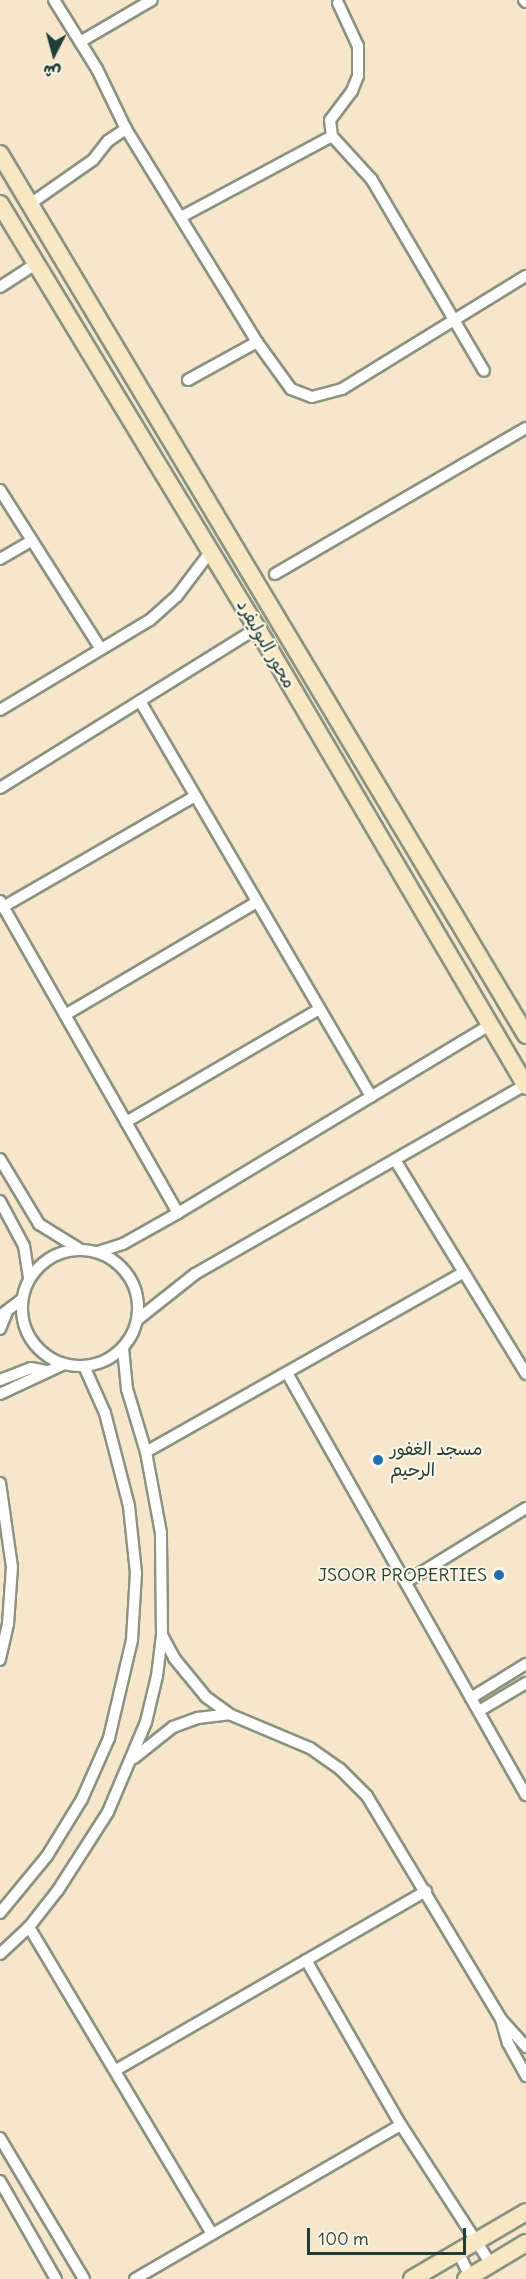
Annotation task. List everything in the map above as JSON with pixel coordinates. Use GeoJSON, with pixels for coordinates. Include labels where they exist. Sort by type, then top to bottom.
{"type":"FeatureCollection","features":[{"type":"Feature","properties":{"kind":"street"},"geometry":{"type":"LineString","coordinates":[[54,0],[80,42],[126,129],[257,342],[291,389],[312,397],[325,396],[526,276]]}},
{"type":"Feature","properties":{"kind":"street"},"geometry":{"type":"LineString","coordinates":[[80,42],[152,0]]}},
{"type":"Feature","properties":{"kind":"street"},"geometry":{"type":"LineString","coordinates":[[338,1],[358,46],[358,76],[352,91],[330,120],[332,136],[372,180],[484,371]]}},
{"type":"Feature","properties":{"kind":"street"},"geometry":{"type":"LineString","coordinates":[[30,204],[93,160],[108,141],[126,129]]}},
{"type":"Feature","properties":{"kind":"street"},"geometry":{"type":"LineString","coordinates":[[181,217],[332,136]]}},
{"type":"Feature","properties":{"kind":"street","name":"محور البوليفرد"},"geometry":{"type":"LineString","coordinates":[[0,154],[526,1035]]}},
{"type":"Feature","properties":{"kind":"street","name":"محور البوليفرد"},"geometry":{"type":"LineString","coordinates":[[0,204],[34,265],[257,628],[526,1086]]}},
{"type":"Feature","properties":{"kind":"street"},"geometry":{"type":"LineString","coordinates":[[0,287],[34,265]]}},
{"type":"Feature","properties":{"kind":"street"},"geometry":{"type":"LineString","coordinates":[[188,380],[257,342]]}},
{"type":"Feature","properties":{"kind":"street"},"geometry":{"type":"LineString","coordinates":[[275,574],[526,428]]}},
{"type":"Feature","properties":{"kind":"street"},"geometry":{"type":"LineString","coordinates":[[0,490],[30,542],[101,649]]}},
{"type":"Feature","properties":{"kind":"street"},"geometry":{"type":"LineString","coordinates":[[0,559],[30,542]]}},
{"type":"Feature","properties":{"kind":"street"},"geometry":{"type":"LineString","coordinates":[[0,710],[165,608],[211,551]]}},
{"type":"Feature","properties":{"kind":"street"},"geometry":{"type":"LineString","coordinates":[[0,788],[257,628]]}},
{"type":"Feature","properties":{"kind":"street"},"geometry":{"type":"LineString","coordinates":[[140,701],[255,903],[371,1097]]}},
{"type":"Feature","properties":{"kind":"street"},"geometry":{"type":"LineString","coordinates":[[178,1213],[2,904],[195,796]]}},
{"type":"Feature","properties":{"kind":"street"},"geometry":{"type":"LineString","coordinates":[[65,1015],[255,903]]}},
{"type":"Feature","properties":{"kind":"street"},"geometry":{"type":"LineString","coordinates":[[126,1122],[318,1010]]}},
{"type":"Feature","properties":{"kind":"street"},"geometry":{"type":"LineString","coordinates":[[98,1252],[178,1213],[490,1025]]}},
{"type":"Feature","properties":{"kind":"street"},"geometry":{"type":"LineString","coordinates":[[137,1320],[133,1284],[119,1264],[98,1252],[84,1251],[52,1256],[29,1278],[21,1300],[27,1335],[42,1353],[64,1364],[84,1366],[105,1361],[123,1348],[137,1320],[195,1274],[526,1086]]}},
{"type":"Feature","properties":{"kind":"street"},"geometry":{"type":"LineString","coordinates":[[0,1159],[39,1224],[53,1236],[84,1251]]}},
{"type":"Feature","properties":{"kind":"street"},"geometry":{"type":"LineString","coordinates":[[395,1160],[526,1374]]}},
{"type":"Feature","properties":{"kind":"street"},"geometry":{"type":"LineString","coordinates":[[0,1201],[24,1246],[29,1278]]}},
{"type":"Feature","properties":{"kind":"street"},"geometry":{"type":"LineString","coordinates":[[146,1452],[463,1273]]}},
{"type":"Feature","properties":{"kind":"street"},"geometry":{"type":"LineString","coordinates":[[0,1329],[4,1314],[21,1300]]}},
{"type":"Feature","properties":{"kind":"street"},"geometry":{"type":"LineString","coordinates":[[0,1954],[29,1927],[102,1821],[131,1761],[146,1722],[162,1635],[160,1533],[146,1452],[127,1389],[123,1348]]}},
{"type":"Feature","properties":{"kind":"street"},"geometry":{"type":"LineString","coordinates":[[0,1394],[64,1364]]}},
{"type":"Feature","properties":{"kind":"street"},"geometry":{"type":"LineString","coordinates":[[0,1913],[46,1856],[92,1779],[119,1706],[132,1640],[136,1573],[129,1506],[105,1413],[84,1366]]}},
{"type":"Feature","properties":{"kind":"street"},"geometry":{"type":"LineString","coordinates":[[0,1380],[32,1368],[48,1371]]}},
{"type":"Feature","properties":{"kind":"street"},"geometry":{"type":"LineString","coordinates":[[287,1373],[526,1794]]}},
{"type":"Feature","properties":{"kind":"street"},"geometry":{"type":"LineString","coordinates":[[0,1483],[12,1567],[8,1624],[0,1660]]}},
{"type":"Feature","properties":{"kind":"street"},"geometry":{"type":"LineString","coordinates":[[406,1582],[526,1508]]}},
{"type":"Feature","properties":{"kind":"street"},"geometry":{"type":"LineString","coordinates":[[162,1635],[188,1678],[229,1714],[310,1748],[340,1769],[367,1796],[388,1826],[501,2019],[526,2047]]}},
{"type":"Feature","properties":{"kind":"street"},"geometry":{"type":"LineString","coordinates":[[471,1698],[526,1664]]}},
{"type":"Feature","properties":{"kind":"street"},"geometry":{"type":"LineString","coordinates":[[479,1711],[526,1683]]}},
{"type":"Feature","properties":{"kind":"street"},"geometry":{"type":"LineString","coordinates":[[131,1761],[173,1727],[198,1718],[229,1714]]}},
{"type":"Feature","properties":{"kind":"street"},"geometry":{"type":"LineString","coordinates":[[116,2070],[426,1891]]}},
{"type":"Feature","properties":{"kind":"street"},"geometry":{"type":"LineString","coordinates":[[29,1927],[212,2234]]}},
{"type":"Feature","properties":{"kind":"street"},"geometry":{"type":"LineString","coordinates":[[306,1960],[401,2125],[490,2264]]}},
{"type":"Feature","properties":{"kind":"street"},"geometry":{"type":"LineString","coordinates":[[501,2019],[508,2043],[526,2076]]}},
{"type":"Feature","properties":{"kind":"street"},"geometry":{"type":"LineString","coordinates":[[135,2279],[401,2125]]}},
{"type":"Feature","properties":{"kind":"street"},"geometry":{"type":"LineString","coordinates":[[0,2138],[84,2279]]}},
{"type":"Feature","properties":{"kind":"street"},"geometry":{"type":"LineString","coordinates":[[0,2181],[56,2279]]}},
{"type":"Feature","properties":{"kind":"street"},"geometry":{"type":"LineString","coordinates":[[412,2279],[526,2212]]}},
{"type":"Feature","properties":{"kind":"street"},"geometry":{"type":"LineString","coordinates":[[458,2252],[469,2278],[526,2243]]}},
{"type":"Feature","properties":{"kind":"place","name":"مسجد الغفور الرحيم"},"geometry":{"type":"Point","coordinates":[378,1460]}},
{"type":"Feature","properties":{"kind":"place","name":"JSOOR PROPERTIES"},"geometry":{"type":"Point","coordinates":[499,1575]}}]}
